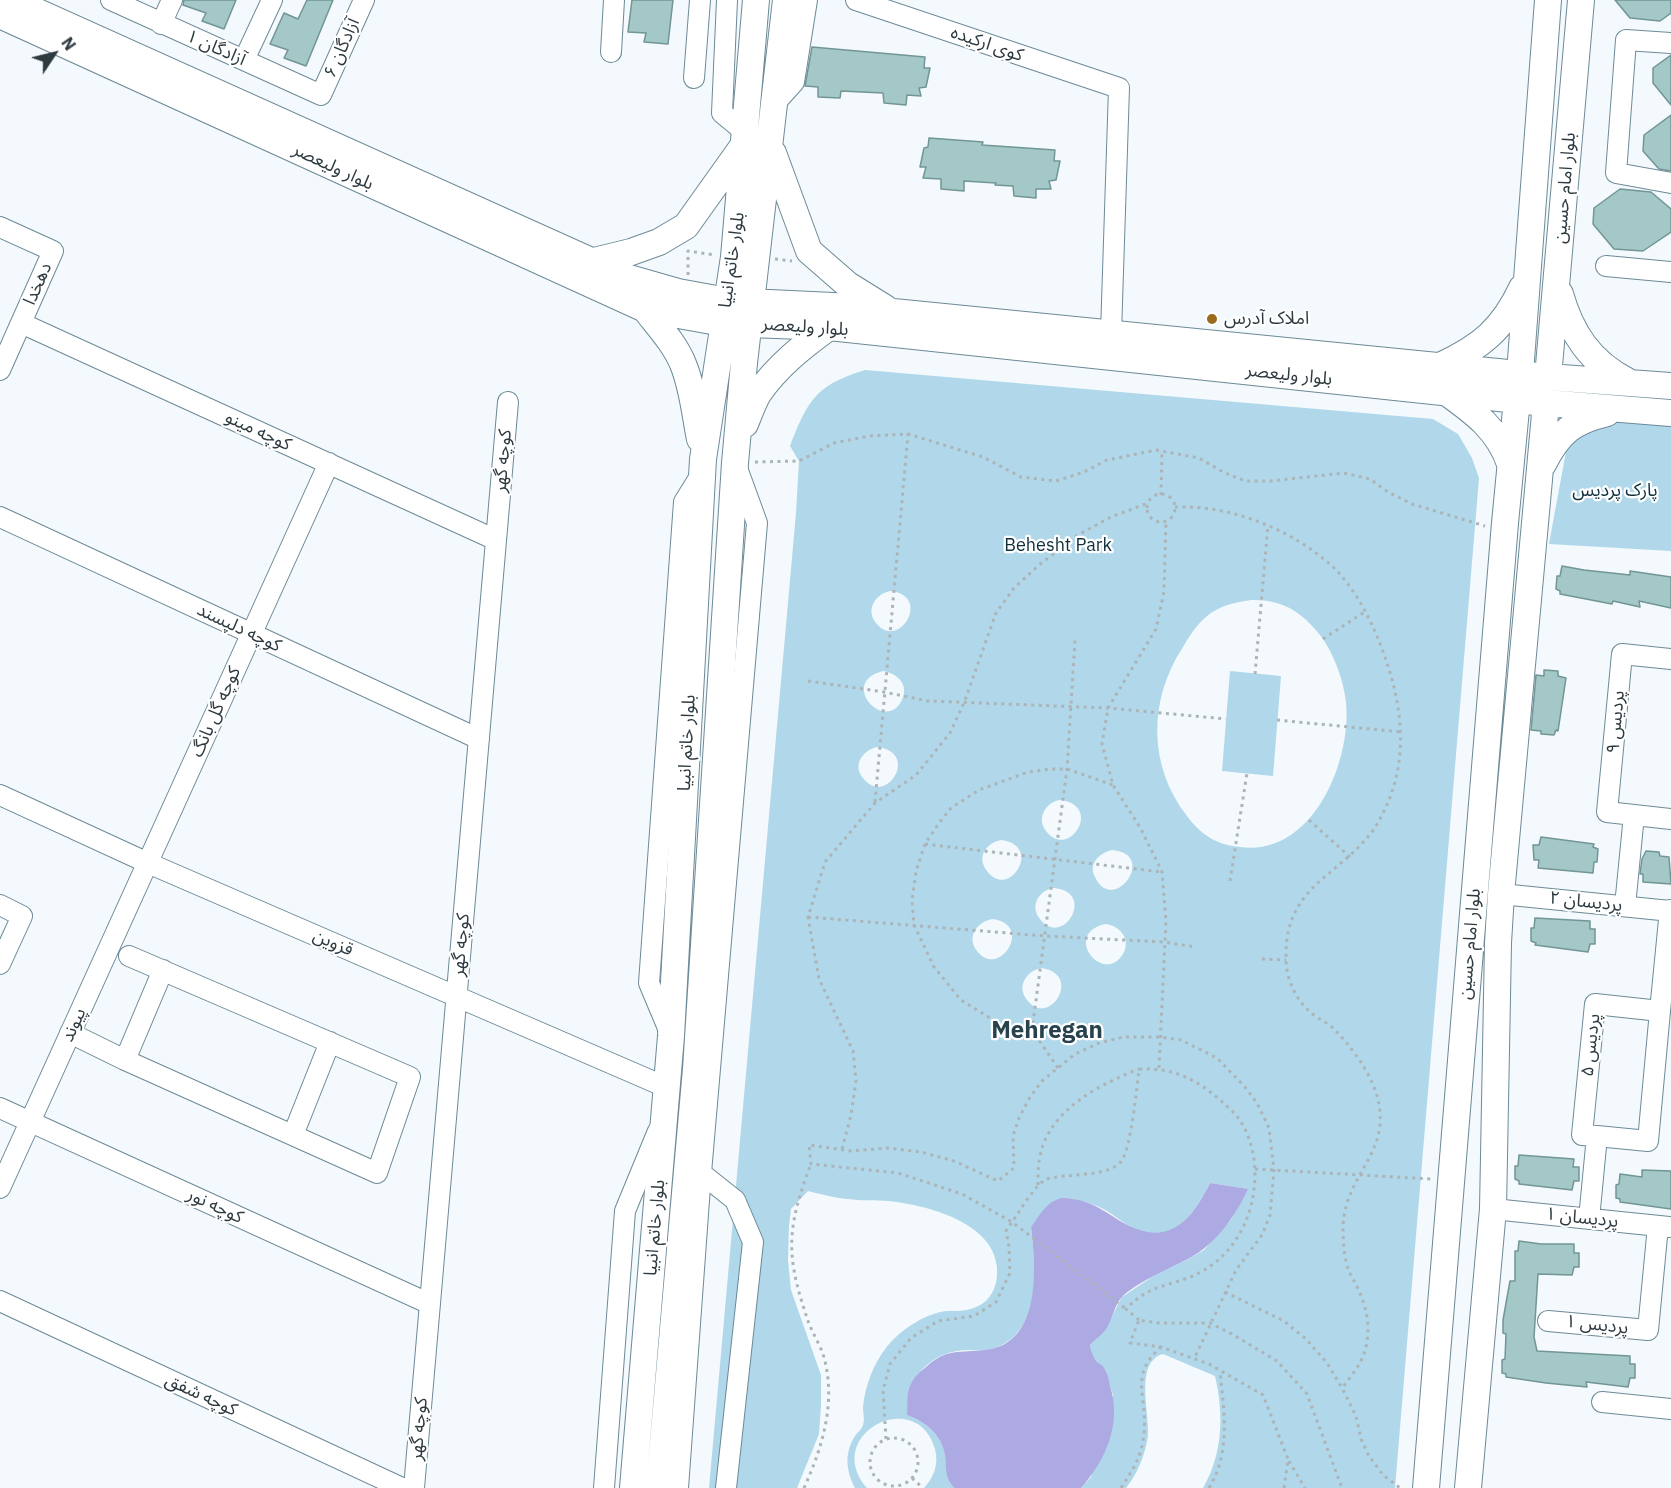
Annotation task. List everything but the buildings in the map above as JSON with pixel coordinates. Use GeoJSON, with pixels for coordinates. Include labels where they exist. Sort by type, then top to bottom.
{"type":"FeatureCollection","features":[{"type":"Feature","properties":{"kind":"main road","name":"بلوار ولیعصر"},"geometry":{"type":"LineString","coordinates":[[11,0],[141,69],[634,296],[678,292],[738,312],[829,327],[1546,403],[1671,413]]}},
{"type":"Feature","properties":{"kind":"main road","name":"بلوار خاتم انبیا"},"geometry":{"type":"LineString","coordinates":[[659,1488],[696,1069],[716,766],[736,452],[738,312],[734,257],[754,151],[756,0]]}},
{"type":"Feature","properties":{"kind":"main road","name":"بلوار خاتم انبیا"},"geometry":{"type":"LineString","coordinates":[[754,151],[775,103],[786,0]]}},
{"type":"Feature","properties":{"kind":"main road","name":"بلوار امام حسین"},"geometry":{"type":"LineString","coordinates":[[1520,373],[1548,0]]}},
{"type":"Feature","properties":{"kind":"main road","name":"بلوار امام حسین"},"geometry":{"type":"LineString","coordinates":[[1548,377],[1581,0]]}},
{"type":"Feature","properties":{"kind":"main road","name":"بلوار ولیعصر"},"geometry":{"type":"LineString","coordinates":[[0,15],[141,69],[594,261],[634,296]]}},
{"type":"Feature","properties":{"kind":"main road"},"geometry":{"type":"LineString","coordinates":[[594,261],[659,242],[686,226],[754,151],[809,251],[848,285],[891,311]]}},
{"type":"Feature","properties":{"kind":"main road"},"geometry":{"type":"LineString","coordinates":[[1440,366],[1466,353],[1493,334],[1509,313],[1527,277]]}},
{"type":"Feature","properties":{"kind":"main road"},"geometry":{"type":"LineString","coordinates":[[1556,284],[1567,316],[1584,348],[1603,366],[1632,383]]}},
{"type":"Feature","properties":{"kind":"main road"},"geometry":{"type":"LineString","coordinates":[[634,296],[668,339],[683,364],[704,460]]}},
{"type":"Feature","properties":{"kind":"main road","name":"بلوار ولیعصر"},"geometry":{"type":"LineString","coordinates":[[738,312],[833,306],[1548,377],[1671,386]]}},
{"type":"Feature","properties":{"kind":"main road","name":"بلوار خاتم انبیا"},"geometry":{"type":"LineString","coordinates":[[633,1488],[668,1088],[704,460],[738,312]]}},
{"type":"Feature","properties":{"kind":"main road"},"geometry":{"type":"LineString","coordinates":[[704,460],[716,443],[725,444],[736,452],[758,395],[796,350],[829,327]]}},
{"type":"Feature","properties":{"kind":"main road"},"geometry":{"type":"LineString","coordinates":[[1446,392],[1478,416],[1494,433],[1505,449],[1510,466]]}},
{"type":"Feature","properties":{"kind":"main road","name":"بلوار امام حسین"},"geometry":{"type":"LineString","coordinates":[[1426,1488],[1504,531],[1517,399]]}},
{"type":"Feature","properties":{"kind":"main road","name":"بلوار امام حسین"},"geometry":{"type":"LineString","coordinates":[[1468,1488],[1493,1209],[1501,894],[1546,403]]}},
{"type":"Feature","properties":{"kind":"main road"},"geometry":{"type":"LineString","coordinates":[[1539,472],[1551,448],[1565,431],[1584,419],[1625,409]]}},
{"type":"Feature","properties":{"kind":"main road"},"geometry":{"type":"LineString","coordinates":[[686,764],[716,766]]}},
{"type":"Feature","properties":{"kind":"main road"},"geometry":{"type":"LineString","coordinates":[[1470,944],[1498,942]]}},
{"type":"Feature","properties":{"kind":"street","name":"آزادگان ۱"},"geometry":{"type":"LineString","coordinates":[[111,0],[321,95]]}},
{"type":"Feature","properties":{"kind":"street"},"geometry":{"type":"LineString","coordinates":[[161,24],[172,0]]}},
{"type":"Feature","properties":{"kind":"street"},"geometry":{"type":"LineString","coordinates":[[244,60],[272,0]]}},
{"type":"Feature","properties":{"kind":"street","name":"آزادگان ۶"},"geometry":{"type":"LineString","coordinates":[[321,95],[363,0]]}},
{"type":"Feature","properties":{"kind":"street"},"geometry":{"type":"LineString","coordinates":[[611,52],[614,0]]}},
{"type":"Feature","properties":{"kind":"street"},"geometry":{"type":"LineString","coordinates":[[694,78],[700,0]]}},
{"type":"Feature","properties":{"kind":"street"},"geometry":{"type":"LineString","coordinates":[[727,0],[722,113],[754,151]]}},
{"type":"Feature","properties":{"kind":"street"},"geometry":{"type":"LineString","coordinates":[[775,103],[794,82],[807,0]]}},
{"type":"Feature","properties":{"kind":"street","name":"کوی ارکیده"},"geometry":{"type":"LineString","coordinates":[[856,0],[1119,88],[1111,333]]}},
{"type":"Feature","properties":{"kind":"street"},"geometry":{"type":"LineString","coordinates":[[1671,44],[1626,40],[1616,173],[1671,183]]}},
{"type":"Feature","properties":{"kind":"street","name":"دهخدا"},"geometry":{"type":"LineString","coordinates":[[0,227],[52,252],[0,370]]}},
{"type":"Feature","properties":{"kind":"street"},"geometry":{"type":"LineString","coordinates":[[1606,266],[1671,272]]}},
{"type":"Feature","properties":{"kind":"street","name":"کوچه مینو"},"geometry":{"type":"LineString","coordinates":[[21,323],[496,540]]}},
{"type":"Feature","properties":{"kind":"street","name":"کوچه گهر"},"geometry":{"type":"LineString","coordinates":[[414,1488],[508,402]]}},
{"type":"Feature","properties":{"kind":"street"},"geometry":{"type":"LineString","coordinates":[[678,1488],[701,1173],[757,523],[736,452]]}},
{"type":"Feature","properties":{"kind":"street"},"geometry":{"type":"LineString","coordinates":[[671,1036],[649,983],[684,502],[704,460]]}},
{"type":"Feature","properties":{"kind":"street","name":"کوچه گل بانگ"},"geometry":{"type":"LineString","coordinates":[[148,863],[329,463]]}},
{"type":"Feature","properties":{"kind":"street","name":"کوچه دلپسند"},"geometry":{"type":"LineString","coordinates":[[0,517],[478,739]]}},
{"type":"Feature","properties":{"kind":"street","name":"پردیس ۹"},"geometry":{"type":"LineString","coordinates":[[1671,659],[1622,654],[1607,812],[1671,819]]}},
{"type":"Feature","properties":{"kind":"street","name":"قزوین"},"geometry":{"type":"LineString","coordinates":[[0,795],[148,863],[668,1088]]}},
{"type":"Feature","properties":{"kind":"street"},"geometry":{"type":"LineString","coordinates":[[1626,906],[1634,815]]}},
{"type":"Feature","properties":{"kind":"street","name":"پیوند"},"geometry":{"type":"LineString","coordinates":[[0,1188],[148,863]]}},
{"type":"Feature","properties":{"kind":"street","name":"پردیسان ۲"},"geometry":{"type":"LineString","coordinates":[[1501,894],[1670,910]]}},
{"type":"Feature","properties":{"kind":"street"},"geometry":{"type":"LineString","coordinates":[[0,905],[22,915],[0,964]]}},
{"type":"Feature","properties":{"kind":"street"},"geometry":{"type":"LineString","coordinates":[[1589,1219],[1597,1136],[1648,1141],[1670,910]]}},
{"type":"Feature","properties":{"kind":"street"},"geometry":{"type":"LineString","coordinates":[[70,1033],[377,1173],[410,1077],[129,956]]}},
{"type":"Feature","properties":{"kind":"street"},"geometry":{"type":"LineString","coordinates":[[125,1060],[164,970]]}},
{"type":"Feature","properties":{"kind":"street","name":"پردیس ۵"},"geometry":{"type":"LineString","coordinates":[[1597,1136],[1582,1135],[1594,1004],[1660,1011]]}},
{"type":"Feature","properties":{"kind":"street"},"geometry":{"type":"LineString","coordinates":[[293,1135],[330,1042]]}},
{"type":"Feature","properties":{"kind":"street","name":"کوچه نور"},"geometry":{"type":"LineString","coordinates":[[0,1108],[430,1304]]}},
{"type":"Feature","properties":{"kind":"street"},"geometry":{"type":"LineString","coordinates":[[604,1488],[625,1210],[665,1115]]}},
{"type":"Feature","properties":{"kind":"street"},"geometry":{"type":"LineString","coordinates":[[701,1173],[735,1200],[753,1242],[726,1488]]}},
{"type":"Feature","properties":{"kind":"street","name":"پردیسان ۱"},"geometry":{"type":"LineString","coordinates":[[1493,1209],[1665,1226]]}},
{"type":"Feature","properties":{"kind":"street","name":"پردیس ۱"},"geometry":{"type":"LineString","coordinates":[[1548,1320],[1648,1330],[1665,1226]]}},
{"type":"Feature","properties":{"kind":"street","name":"کوچه شفق"},"geometry":{"type":"LineString","coordinates":[[0,1301],[402,1488]]}},
{"type":"Feature","properties":{"kind":"street"},"geometry":{"type":"LineString","coordinates":[[1602,1402],[1671,1409]]}},
{"type":"Feature","properties":{"kind":"path"},"geometry":{"type":"LineString","coordinates":[[736,452],[799,461],[834,443],[869,436],[908,434],[983,457],[1021,477],[1056,481],[1084,472],[1107,460],[1156,450],[1199,458],[1245,481],[1270,482],[1344,473],[1370,479],[1388,492],[1412,504],[1504,531]]}},
{"type":"Feature","properties":{"kind":"path"},"geometry":{"type":"LineString","coordinates":[[875,803],[908,434]]}},
{"type":"Feature","properties":{"kind":"path"},"geometry":{"type":"LineString","coordinates":[[1161,495],[1162,451]]}},
{"type":"Feature","properties":{"kind":"path"},"geometry":{"type":"LineString","coordinates":[[842,1149],[851,1115],[856,1081],[853,1051],[819,979],[808,917],[825,862],[875,803],[916,775],[951,733],[996,613],[1014,588],[1078,535],[1111,517],[1148,503],[1153,497],[1161,495],[1171,499],[1175,507],[1173,516],[1166,521],[1153,519],[1148,512],[1148,503]]}},
{"type":"Feature","properties":{"kind":"path"},"geometry":{"type":"LineString","coordinates":[[1175,507],[1203,508],[1268,525],[1310,548],[1334,568],[1366,611],[1395,684],[1400,707],[1401,732],[1394,782],[1381,818],[1350,857],[1316,883],[1300,902],[1290,921],[1286,960],[1289,981],[1298,998],[1311,1013],[1331,1026],[1352,1049],[1372,1084],[1379,1104],[1381,1121],[1375,1147],[1347,1203],[1343,1226],[1348,1270],[1365,1306],[1368,1333],[1361,1362],[1342,1388]]}},
{"type":"Feature","properties":{"kind":"path"},"geometry":{"type":"LineString","coordinates":[[1159,1068],[1166,921],[1162,872],[1141,829],[1113,785],[1102,744],[1108,708],[1156,629],[1164,592],[1166,521]]}},
{"type":"Feature","properties":{"kind":"path"},"geometry":{"type":"LineString","coordinates":[[1255,674],[1268,525]]}},
{"type":"Feature","properties":{"kind":"path"},"geometry":{"type":"LineString","coordinates":[[1323,639],[1366,611]]}},
{"type":"Feature","properties":{"kind":"path"},"geometry":{"type":"LineString","coordinates":[[1058,1068],[1032,1030],[1067,769],[1074,640]]}},
{"type":"Feature","properties":{"kind":"path"},"geometry":{"type":"LineString","coordinates":[[808,681],[928,701],[1108,708],[1226,719]]}},
{"type":"Feature","properties":{"kind":"path"},"geometry":{"type":"LineString","coordinates":[[1277,720],[1401,732]]}},
{"type":"Feature","properties":{"kind":"path"},"geometry":{"type":"LineString","coordinates":[[1032,1030],[1003,1026],[961,1000],[934,967],[914,925],[912,901],[916,871],[925,844],[939,823],[951,808],[979,790],[1028,772],[1067,769],[1113,785]]}},
{"type":"Feature","properties":{"kind":"path"},"geometry":{"type":"LineString","coordinates":[[1230,881],[1247,773]]}},
{"type":"Feature","properties":{"kind":"path"},"geometry":{"type":"LineString","coordinates":[[1309,820],[1350,857]]}},
{"type":"Feature","properties":{"kind":"path"},"geometry":{"type":"LineString","coordinates":[[925,844],[1162,872]]}},
{"type":"Feature","properties":{"kind":"path"},"geometry":{"type":"LineString","coordinates":[[808,917],[1045,936],[1164,942],[1195,947]]}},
{"type":"Feature","properties":{"kind":"path"},"geometry":{"type":"LineString","coordinates":[[1262,958],[1286,960]]}},
{"type":"Feature","properties":{"kind":"path"},"geometry":{"type":"LineString","coordinates":[[804,1488],[821,1446],[827,1422],[828,1386],[823,1355],[808,1322],[792,1253],[797,1201],[811,1164],[809,1145],[851,1151],[888,1148],[921,1152],[954,1161],[998,1181],[1014,1168],[1013,1136],[1030,1097],[1042,1081],[1075,1054],[1099,1043],[1123,1036],[1160,1037],[1182,1041],[1217,1058],[1257,1103],[1269,1128],[1274,1170],[1270,1215],[1262,1235],[1236,1270],[1194,1359]]}},
{"type":"Feature","properties":{"kind":"path"},"geometry":{"type":"LineString","coordinates":[[1038,1186],[1040,1154],[1051,1129],[1089,1093],[1111,1080],[1139,1069],[1159,1068],[1180,1074],[1212,1091],[1237,1115],[1253,1151],[1255,1169],[1255,1192],[1251,1210],[1238,1237],[1228,1250],[1199,1273],[1150,1290],[1126,1309]]}},
{"type":"Feature","properties":{"kind":"path"},"geometry":{"type":"LineString","coordinates":[[886,1438],[883,1390],[890,1364],[911,1338],[938,1321],[974,1316],[996,1302],[1010,1273],[1006,1232],[1038,1186],[1046,1180],[1111,1169],[1122,1161],[1127,1144],[1139,1069]]}},
{"type":"Feature","properties":{"kind":"path"},"geometry":{"type":"LineString","coordinates":[[811,1164],[898,1173],[962,1194],[1012,1222],[1139,1320],[1158,1323],[1210,1323],[1277,1360],[1307,1394],[1342,1488]]}},
{"type":"Feature","properties":{"kind":"path"},"geometry":{"type":"LineString","coordinates":[[1255,1169],[1451,1180]]}},
{"type":"Feature","properties":{"kind":"path"},"geometry":{"type":"LineString","coordinates":[[1225,1292],[1284,1321],[1306,1339],[1327,1363],[1342,1388],[1356,1416],[1361,1439],[1369,1456],[1383,1474],[1400,1488]]}},
{"type":"Feature","properties":{"kind":"path"},"geometry":{"type":"LineString","coordinates":[[1139,1320],[1130,1343],[1161,1347],[1194,1359],[1263,1395],[1288,1459],[1305,1488]]}},
{"type":"Feature","properties":{"kind":"path"},"geometry":{"type":"LineString","coordinates":[[1121,1488],[1138,1461],[1143,1440],[1144,1408],[1141,1383],[1143,1371],[1146,1361],[1161,1347]]}},
{"type":"Feature","properties":{"kind":"path"},"geometry":{"type":"LineString","coordinates":[[1209,1488],[1217,1476],[1226,1435],[1220,1371]]}},
{"type":"Feature","properties":{"kind":"path"},"geometry":{"type":"LineString","coordinates":[[886,1438],[902,1438],[915,1448],[919,1464],[912,1478],[906,1483],[890,1486],[876,1478],[872,1471],[871,1455],[879,1442],[886,1438]]}},
{"type":"Feature","properties":{"kind":"path"},"geometry":{"type":"LineString","coordinates":[[1284,1488],[1288,1459]]}},
{"type":"Feature","properties":{"kind":"path"},"geometry":{"type":"LineString","coordinates":[[912,1478],[923,1488]]}},
{"type":"Feature","properties":{"kind":"path"},"geometry":{"type":"LineString","coordinates":[[906,1483],[908,1488]]}},
{"type":"Feature","properties":{"kind":"green space","name":"Behesht Park"},"geometry":{"type":"Polygon","coordinates":[[[865,370],[1433,419],[1458,434],[1472,458],[1479,478],[1395,1488],[1203,1488],[1215,1462],[1220,1434],[1220,1405],[1215,1376],[1163,1354],[1154,1359],[1146,1377],[1148,1436],[1143,1457],[1134,1476],[1126,1488],[1081,1488],[1091,1477],[1113,1395],[1104,1368],[1092,1354],[1090,1345],[1096,1337],[1103,1333],[1122,1297],[1161,1271],[1204,1250],[1232,1218],[1247,1189],[1210,1183],[1189,1216],[1171,1230],[1159,1234],[1133,1228],[1102,1208],[1066,1198],[1031,1227],[1034,1262],[1032,1299],[1019,1331],[1006,1343],[988,1350],[956,1351],[937,1358],[921,1371],[914,1386],[907,1415],[921,1421],[937,1436],[943,1448],[948,1476],[954,1488],[924,1488],[935,1470],[935,1449],[925,1430],[910,1420],[893,1419],[877,1424],[864,1435],[856,1450],[856,1468],[867,1488],[855,1488],[848,1469],[848,1455],[851,1442],[863,1425],[863,1407],[870,1376],[881,1354],[898,1335],[921,1319],[939,1312],[970,1309],[986,1301],[992,1293],[997,1278],[993,1252],[984,1239],[971,1228],[939,1212],[904,1203],[858,1200],[808,1191],[791,1209],[788,1260],[791,1290],[821,1375],[819,1434],[797,1488],[709,1488],[796,513],[799,461],[790,446],[802,417],[816,396],[835,382],[865,370]],[[890,591],[880,595],[872,608],[876,623],[885,630],[894,631],[902,627],[911,611],[909,602],[903,595],[890,591]],[[1262,600],[1228,605],[1211,613],[1201,622],[1189,636],[1172,667],[1163,689],[1159,711],[1157,733],[1159,755],[1174,797],[1198,829],[1224,844],[1240,847],[1265,846],[1288,837],[1307,821],[1322,801],[1334,777],[1342,751],[1346,726],[1346,702],[1343,684],[1334,658],[1320,635],[1298,613],[1281,604],[1262,600]],[[883,671],[870,677],[864,686],[865,695],[870,704],[878,710],[887,712],[896,708],[903,697],[904,687],[900,679],[888,672],[883,671]],[[877,747],[867,751],[859,763],[863,778],[872,785],[881,787],[889,783],[898,767],[897,758],[890,751],[877,747]],[[1060,800],[1047,807],[1042,816],[1046,831],[1055,838],[1064,840],[1072,836],[1081,820],[1080,811],[1073,804],[1060,800]],[[1001,840],[987,847],[982,861],[987,871],[996,878],[1005,880],[1012,876],[1021,860],[1020,851],[1014,844],[1001,840]],[[1112,850],[1103,854],[1094,864],[1095,877],[1103,887],[1112,890],[1121,887],[1128,880],[1132,871],[1132,861],[1126,854],[1112,850]],[[1054,888],[1040,895],[1035,909],[1040,919],[1049,926],[1058,927],[1072,916],[1075,907],[1073,899],[1067,892],[1054,888]],[[992,919],[978,927],[973,936],[977,951],[986,958],[995,959],[1003,955],[1012,939],[1011,930],[1005,923],[992,919]],[[1105,924],[1093,929],[1087,937],[1090,955],[1106,964],[1115,962],[1123,954],[1126,943],[1119,930],[1105,924]],[[1041,968],[1031,972],[1023,985],[1024,995],[1036,1007],[1045,1008],[1058,997],[1061,988],[1060,980],[1054,972],[1041,968]]]}},
{"type":"Feature","properties":{"kind":"green space","name":"پارک پردیس"},"geometry":{"type":"Polygon","coordinates":[[[1602,422],[1671,425],[1671,551],[1549,544],[1567,446],[1602,422]]]}},
{"type":"Feature","properties":{"kind":"green space"},"geometry":{"type":"Polygon","coordinates":[[[1230,671],[1281,676],[1273,776],[1222,771],[1230,671]]]}},
{"type":"Feature","properties":{"kind":"shaded area"},"geometry":{"type":"Polygon","coordinates":[[[1210,1183],[1248,1189],[1229,1222],[1213,1241],[1193,1256],[1127,1292],[1119,1301],[1106,1329],[1090,1345],[1094,1358],[1107,1374],[1114,1414],[1113,1427],[1104,1453],[1081,1488],[954,1488],[947,1476],[943,1448],[937,1436],[921,1421],[907,1415],[909,1387],[917,1375],[940,1357],[954,1352],[985,1350],[1004,1345],[1017,1334],[1026,1319],[1034,1282],[1031,1227],[1045,1208],[1059,1199],[1079,1200],[1095,1206],[1136,1229],[1163,1232],[1184,1221],[1194,1210],[1210,1183]]]}},
{"type":"Feature","properties":{"kind":"place","name":"املاک آدرس"},"geometry":{"type":"Point","coordinates":[1212,319]}},
{"type":"Feature","properties":{"kind":"district","name":"Mehregan"},"geometry":{"type":"Point","coordinates":[1047,1031]}}]}
